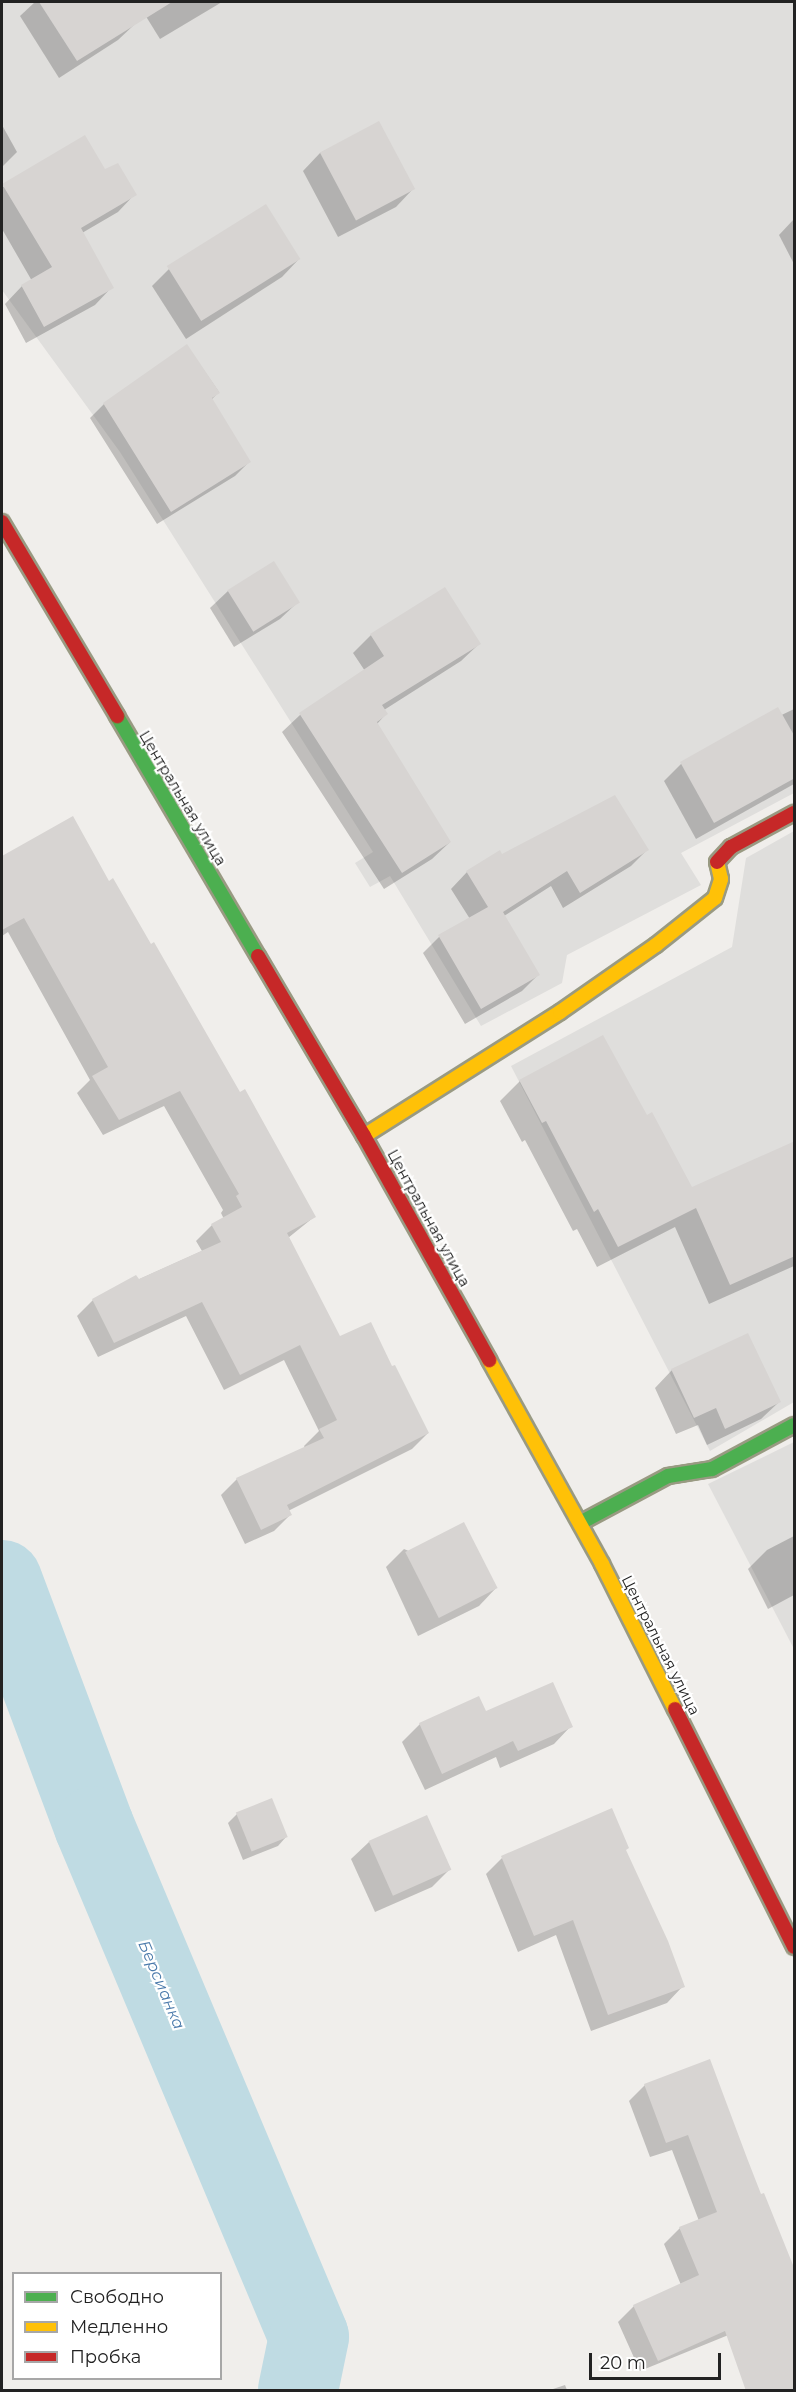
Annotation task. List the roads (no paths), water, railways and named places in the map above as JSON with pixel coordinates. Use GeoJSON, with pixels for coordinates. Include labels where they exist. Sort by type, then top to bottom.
{"type":"FeatureCollection","features":[{"type":"Feature","properties":{"kind":"street","name":"Центральная улица"},"geometry":{"type":"LineString","coordinates":[[2,522],[363,1136],[580,1523],[795,1947]]}},
{"type":"Feature","properties":{"kind":"street"},"geometry":{"type":"LineString","coordinates":[[363,1136],[560,1012],[656,945],[715,898],[722,879],[717,861],[731,847],[795,813]]}},
{"type":"Feature","properties":{"kind":"street"},"geometry":{"type":"LineString","coordinates":[[580,1523],[668,1476],[712,1469],[795,1425]]}},
{"type":"Feature","properties":{"kind":"waterway","name":"Берсианка"},"geometry":{"type":"LineString","coordinates":[[2,1580],[94,1826],[309,2337],[298,2390]]}}]}
